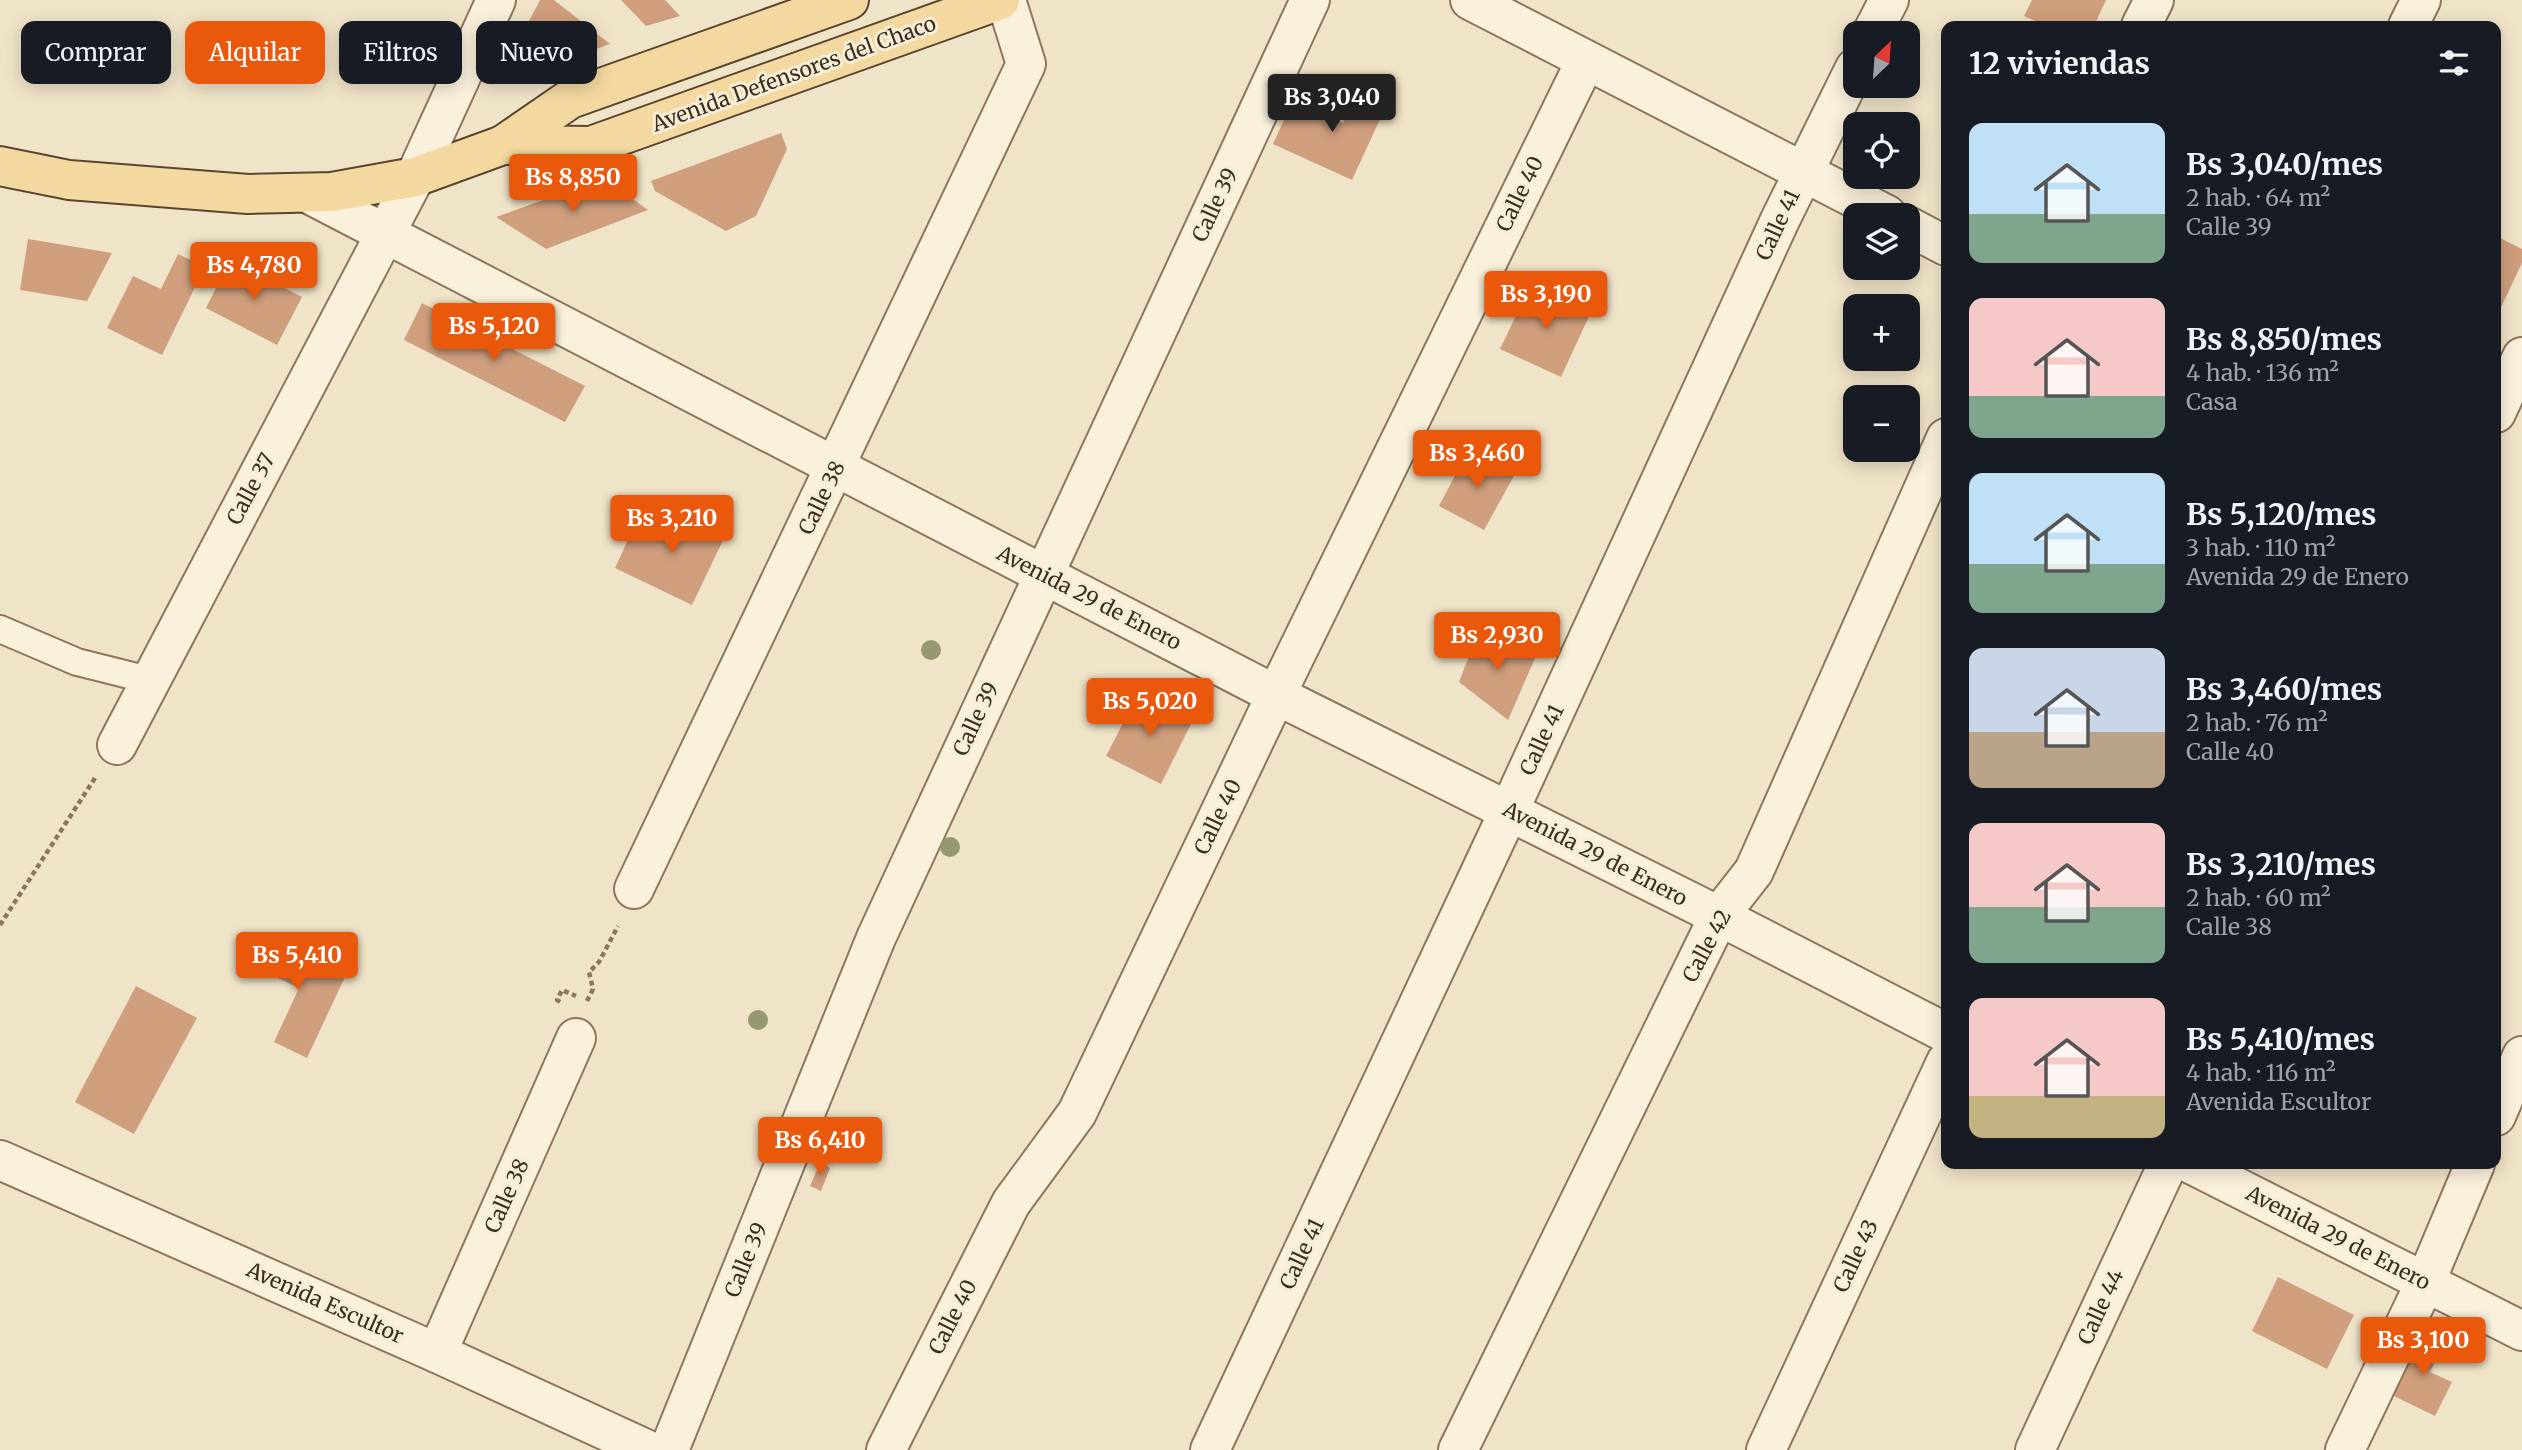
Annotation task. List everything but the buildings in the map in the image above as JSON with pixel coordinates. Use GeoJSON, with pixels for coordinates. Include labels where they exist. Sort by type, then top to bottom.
{"type":"FeatureCollection","features":[{"type":"Feature","properties":{"kind":"main road"},"geometry":{"type":"LineString","coordinates":[[0,166],[69,180],[157,189],[248,194],[309,194],[415,177],[503,145],[570,99],[849,0]]}},
{"type":"Feature","properties":{"kind":"main road","name":"Avenida Defensores del Chaco"},"geometry":{"type":"LineString","coordinates":[[503,145],[591,146],[1000,0]]}},
{"type":"Feature","properties":{"kind":"street"},"geometry":{"type":"LineString","coordinates":[[415,177],[496,0]]}},
{"type":"Feature","properties":{"kind":"street","name":"Calle 38"},"geometry":{"type":"LineString","coordinates":[[634,889],[1026,64],[1006,0]]}},
{"type":"Feature","properties":{"kind":"street","name":"Calle 39"},"geometry":{"type":"LineString","coordinates":[[670,1450],[876,938],[1310,0]]}},
{"type":"Feature","properties":{"kind":"street"},"geometry":{"type":"LineString","coordinates":[[1470,0],[1864,203]]}},
{"type":"Feature","properties":{"kind":"street"},"geometry":{"type":"LineString","coordinates":[[1878,21],[1889,0]]}},
{"type":"Feature","properties":{"kind":"street"},"geometry":{"type":"LineString","coordinates":[[2144,21],[2154,0]]}},
{"type":"Feature","properties":{"kind":"street"},"geometry":{"type":"LineString","coordinates":[[2410,21],[2421,0]]}},
{"type":"Feature","properties":{"kind":"street","name":"Calle 40"},"geometry":{"type":"LineString","coordinates":[[886,1450],[1011,1203],[1077,1113],[1276,695],[1586,60]]}},
{"type":"Feature","properties":{"kind":"street","name":"Calle 41"},"geometry":{"type":"LineString","coordinates":[[1210,1450],[1509,811],[1803,171],[1843,92]]}},
{"type":"Feature","properties":{"kind":"street","name":"Calle 37"},"geometry":{"type":"LineString","coordinates":[[117,745],[415,177]]}},
{"type":"Feature","properties":{"kind":"street","name":"Avenida 29 de Enero"},"geometry":{"type":"LineString","coordinates":[[309,194],[1276,695],[1719,916],[1941,1030]]}},
{"type":"Feature","properties":{"kind":"street"},"geometry":{"type":"LineString","coordinates":[[1920,232],[1941,243]]}},
{"type":"Feature","properties":{"kind":"street"},"geometry":{"type":"LineString","coordinates":[[2501,402],[2522,357]]}},
{"type":"Feature","properties":{"kind":"street","name":"Calle 42"},"geometry":{"type":"LineString","coordinates":[[1458,1450],[1719,916],[1754,871],[1941,449]]}},
{"type":"Feature","properties":{"kind":"street","name":"Calle 38"},"geometry":{"type":"LineString","coordinates":[[437,1353],[576,1038]]}},
{"type":"Feature","properties":{"kind":"street"},"geometry":{"type":"LineString","coordinates":[[2501,1104],[2522,1056]]}},
{"type":"Feature","properties":{"kind":"street","name":"Calle 43"},"geometry":{"type":"LineString","coordinates":[[1766,1450],[1941,1073]]}},
{"type":"Feature","properties":{"kind":"street","name":"Avenida Escultor"},"geometry":{"type":"LineString","coordinates":[[0,1160],[437,1353],[648,1450]]}},
{"type":"Feature","properties":{"kind":"street","name":"Calle 44"},"geometry":{"type":"LineString","coordinates":[[2035,1450],[2166,1169]]}},
{"type":"Feature","properties":{"kind":"street","name":"Avenida 29 de Enero"},"geometry":{"type":"LineString","coordinates":[[2201,1169],[2522,1331]]}},
{"type":"Feature","properties":{"kind":"street"},"geometry":{"type":"LineString","coordinates":[[2345,1450],[2425,1283],[2472,1169]]}},
{"type":"Feature","properties":{"kind":"lane"},"geometry":{"type":"LineString","coordinates":[[0,629],[77,662],[149,680]]}},
{"type":"Feature","properties":{"kind":"path"},"geometry":{"type":"LineString","coordinates":[[0,925],[117,745]]}},
{"type":"Feature","properties":{"kind":"path"},"geometry":{"type":"LineString","coordinates":[[593,989],[589,972],[599,962],[611,941],[634,889]]}}]}
